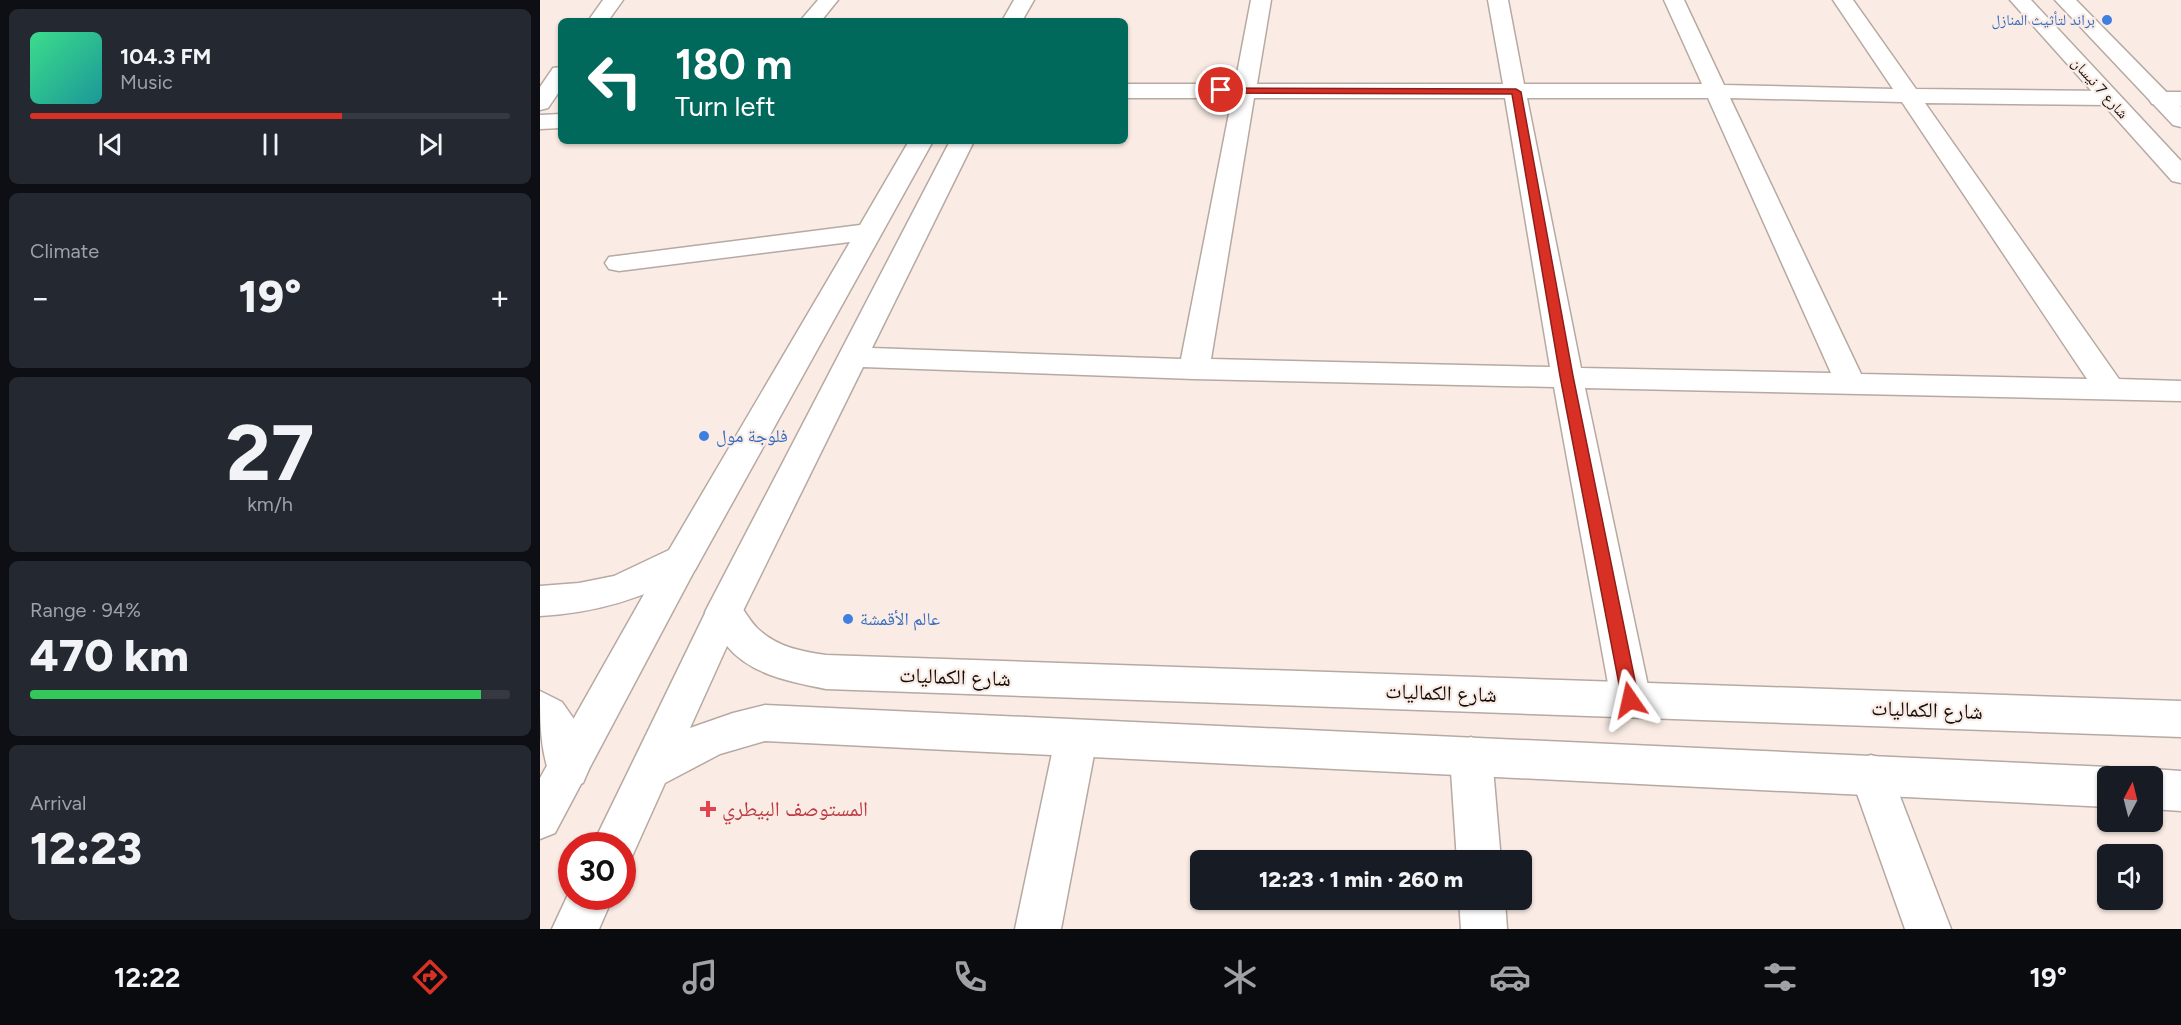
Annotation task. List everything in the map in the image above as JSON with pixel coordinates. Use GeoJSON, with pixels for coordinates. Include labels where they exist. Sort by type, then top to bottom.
{"type":"FeatureCollection","features":[{"type":"Feature","properties":{"kind":"street"},"geometry":{"type":"LineString","coordinates":[[600,18],[613,0]]}},
{"type":"Feature","properties":{"kind":"street"},"geometry":{"type":"LineString","coordinates":[[813,18],[828,0]]}},
{"type":"Feature","properties":{"kind":"street"},"geometry":{"type":"LineString","coordinates":[[1014,18],[1024,0]]}},
{"type":"Feature","properties":{"kind":"street"},"geometry":{"type":"LineString","coordinates":[[1194,369],[1261,0]]}},
{"type":"Feature","properties":{"kind":"street"},"geometry":{"type":"LineString","coordinates":[[1498,0],[1567,376],[1630,700]]}},
{"type":"Feature","properties":{"kind":"street"},"geometry":{"type":"LineString","coordinates":[[1674,0],[1851,384]]}},
{"type":"Feature","properties":{"kind":"street"},"geometry":{"type":"LineString","coordinates":[[1843,0],[2110,389]]}},
{"type":"Feature","properties":{"kind":"street","name":"شارع 7 نيسان"},"geometry":{"type":"LineString","coordinates":[[2020,0],[2181,176]]}},
{"type":"Feature","properties":{"kind":"street","name":"شارع 7 نيسان"},"geometry":{"type":"LineString","coordinates":[[2065,0],[2170,99],[2181,120]]}},
{"type":"Feature","properties":{"kind":"street"},"geometry":{"type":"LineString","coordinates":[[540,103],[558,77]]}},
{"type":"Feature","properties":{"kind":"street"},"geometry":{"type":"LineString","coordinates":[[1128,91],[1717,91],[2109,98]]}},
{"type":"Feature","properties":{"kind":"street"},"geometry":{"type":"LineString","coordinates":[[540,122],[558,121]]}},
{"type":"Feature","properties":{"kind":"street"},"geometry":{"type":"LineString","coordinates":[[540,819],[682,560],[919,144]]}},
{"type":"Feature","properties":{"kind":"street"},"geometry":{"type":"LineString","coordinates":[[621,832],[724,612],[960,144]]}},
{"type":"Feature","properties":{"kind":"street"},"geometry":{"type":"LineString","coordinates":[[619,264],[870,232]]}},
{"type":"Feature","properties":{"kind":"street"},"geometry":{"type":"LineString","coordinates":[[853,357],[1194,369],[2181,391]]}},
{"type":"Feature","properties":{"kind":"street"},"geometry":{"type":"LineString","coordinates":[[540,601],[597,596],[656,576],[682,560]]}},
{"type":"Feature","properties":{"kind":"street","name":"شارع الكماليات"},"geometry":{"type":"LineString","coordinates":[[724,612],[737,635],[759,653],[790,666],[826,672],[2181,719]]}},
{"type":"Feature","properties":{"kind":"street"},"geometry":{"type":"LineString","coordinates":[[540,709],[547,713],[564,737],[568,769]]}},
{"type":"Feature","properties":{"kind":"street"},"geometry":{"type":"LineString","coordinates":[[651,769],[689,746],[728,731],[765,723],[2097,786]]}},
{"type":"Feature","properties":{"kind":"street"},"geometry":{"type":"LineString","coordinates":[[1038,929],[1076,739]]}},
{"type":"Feature","properties":{"kind":"street"},"geometry":{"type":"LineString","coordinates":[[1470,756],[1478,850]]}},
{"type":"Feature","properties":{"kind":"street"},"geometry":{"type":"LineString","coordinates":[[1871,774],[1928,929]]}},
{"type":"Feature","properties":{"kind":"street"},"geometry":{"type":"LineString","coordinates":[[2163,790],[2181,791]]}},
{"type":"Feature","properties":{"kind":"street"},"geometry":{"type":"LineString","coordinates":[[575,929],[584,910]]}},
{"type":"Feature","properties":{"kind":"street"},"geometry":{"type":"LineString","coordinates":[[1483,910],[1484,929]]}},
{"type":"Feature","properties":{"kind":"place","name":"براند لتأثيث المنازل"},"geometry":{"type":"Point","coordinates":[2107,20]}},
{"type":"Feature","properties":{"kind":"place","name":"فلوجة مول"},"geometry":{"type":"Point","coordinates":[704,436]}},
{"type":"Feature","properties":{"kind":"place","name":"عالم الأقمشة"},"geometry":{"type":"Point","coordinates":[848,619]}},
{"type":"Feature","properties":{"kind":"place","name":"المستوصف البيطري"},"geometry":{"type":"Point","coordinates":[708,809]}},
{"type":"Feature","properties":{"kind":"route"},"geometry":{"type":"LineString","coordinates":[[1221,90],[1516,92],[1567,376],[1630,700]]}}]}
